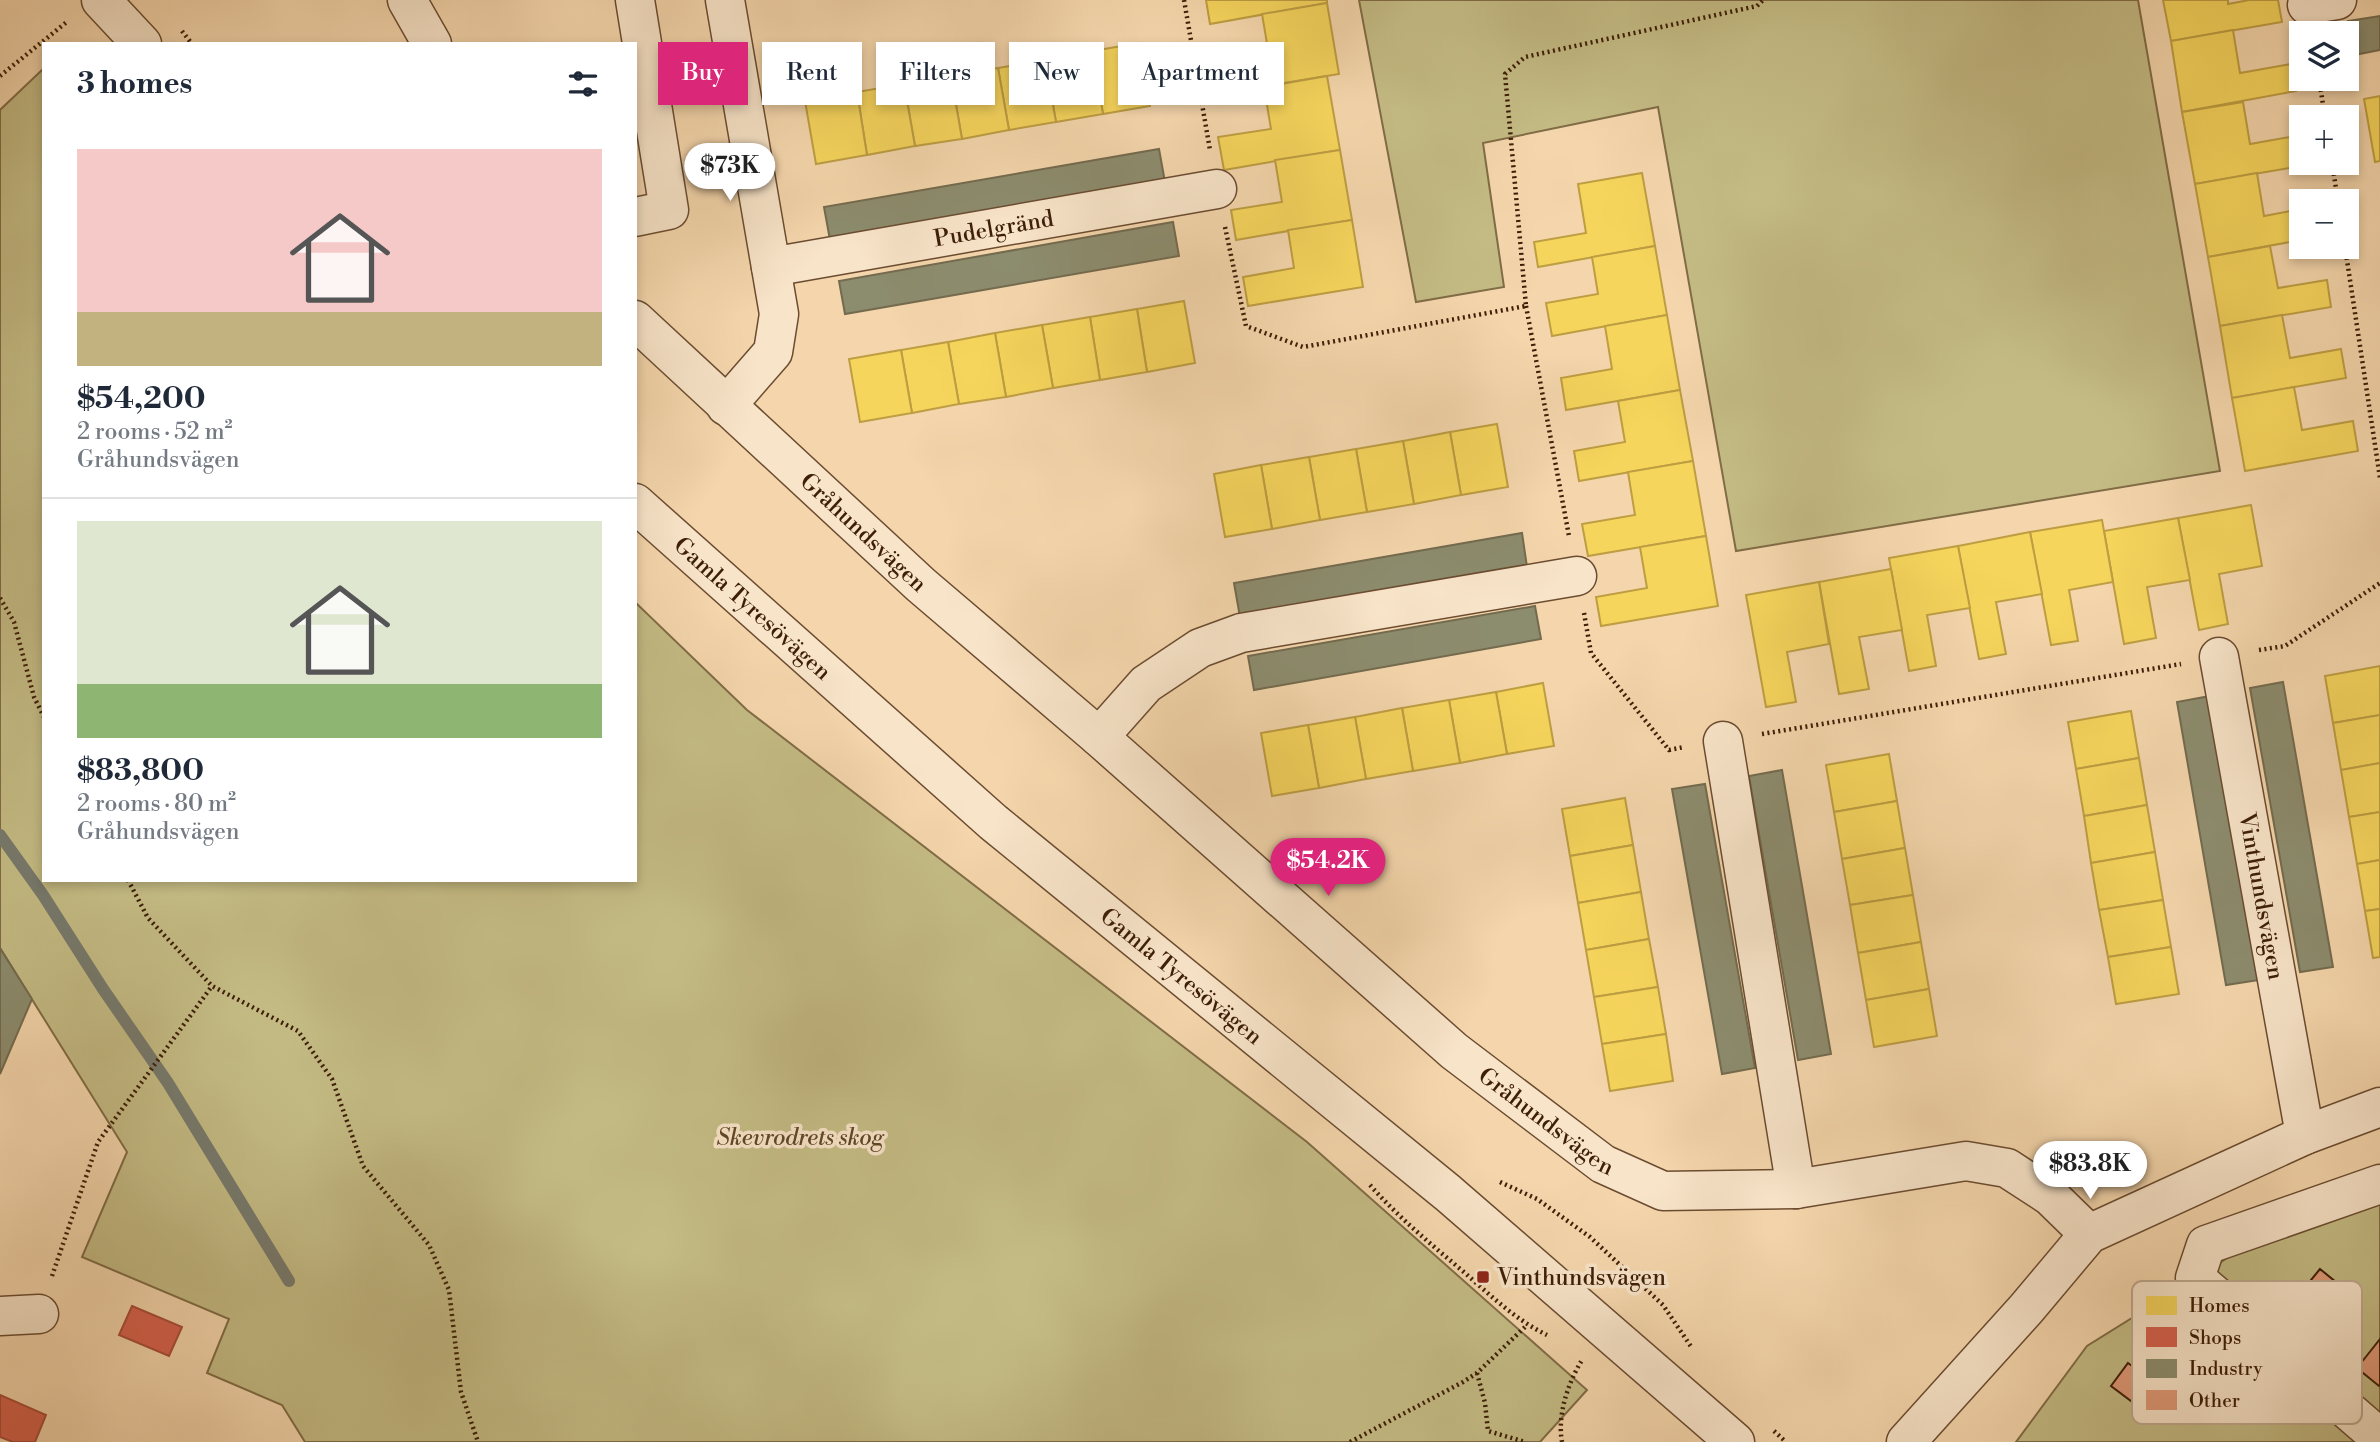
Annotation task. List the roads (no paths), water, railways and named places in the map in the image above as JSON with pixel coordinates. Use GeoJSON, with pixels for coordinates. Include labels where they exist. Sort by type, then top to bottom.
{"type":"FeatureCollection","features":[{"type":"Feature","properties":{"kind":"street"},"geometry":{"type":"LineString","coordinates":[[407,0],[431,42]]}},
{"type":"Feature","properties":{"kind":"street"},"geometry":{"type":"LineString","coordinates":[[635,0],[669,210],[637,217]]}},
{"type":"Feature","properties":{"kind":"street"},"geometry":{"type":"LineString","coordinates":[[726,0],[779,314],[773,352],[726,406]]}},
{"type":"Feature","properties":{"kind":"street"},"geometry":{"type":"LineString","coordinates":[[86,9],[139,42]]}},
{"type":"Feature","properties":{"kind":"street","name":"Pudelgränd"},"geometry":{"type":"LineString","coordinates":[[771,267],[1217,189]]}},
{"type":"Feature","properties":{"kind":"street","name":"Gråhundsvägen"},"geometry":{"type":"LineString","coordinates":[[637,322],[920,585],[1099,737],[1454,1051],[1603,1164],[1663,1191],[1796,1189],[1966,1161],[2007,1168],[2050,1196],[2089,1234]]}},
{"type":"Feature","properties":{"kind":"street","name":"Gamla Tyresövägen"},"geometry":{"type":"LineString","coordinates":[[637,505],[993,822],[1448,1194],[1735,1442]]}},
{"type":"Feature","properties":{"kind":"street"},"geometry":{"type":"LineString","coordinates":[[1099,737],[1146,684],[1200,648],[1241,633],[1577,576]]}},
{"type":"Feature","properties":{"kind":"street","name":"Vinthundsvägen"},"geometry":{"type":"LineString","coordinates":[[2219,657],[2305,1135]]}},
{"type":"Feature","properties":{"kind":"street"},"geometry":{"type":"LineString","coordinates":[[1723,741],[1796,1189]]}},
{"type":"Feature","properties":{"kind":"street"},"geometry":{"type":"LineString","coordinates":[[1906,1442],[2026,1309],[2089,1234],[2305,1135],[2380,1107]]}},
{"type":"Feature","properties":{"kind":"street"},"geometry":{"type":"LineString","coordinates":[[2199,1281],[2196,1278],[2206,1245],[2380,1184]]}},
{"type":"Feature","properties":{"kind":"street"},"geometry":{"type":"LineString","coordinates":[[0,1316],[39,1314]]}},
{"type":"Feature","properties":{"kind":"street"},"geometry":{"type":"LineString","coordinates":[[2362,1422],[2380,1438]]}},
{"type":"Feature","properties":{"kind":"waterway"},"geometry":{"type":"LineString","coordinates":[[0,835],[168,1083],[289,1281]]}},
{"type":"Feature","properties":{"kind":"place","name":"Vinthundsvägen"},"geometry":{"type":"Point","coordinates":[1483,1277]}},
{"type":"Feature","properties":{"kind":"park label","name":"Skevrodrets skog"},"geometry":{"type":"Point","coordinates":[800,1137]}}]}
